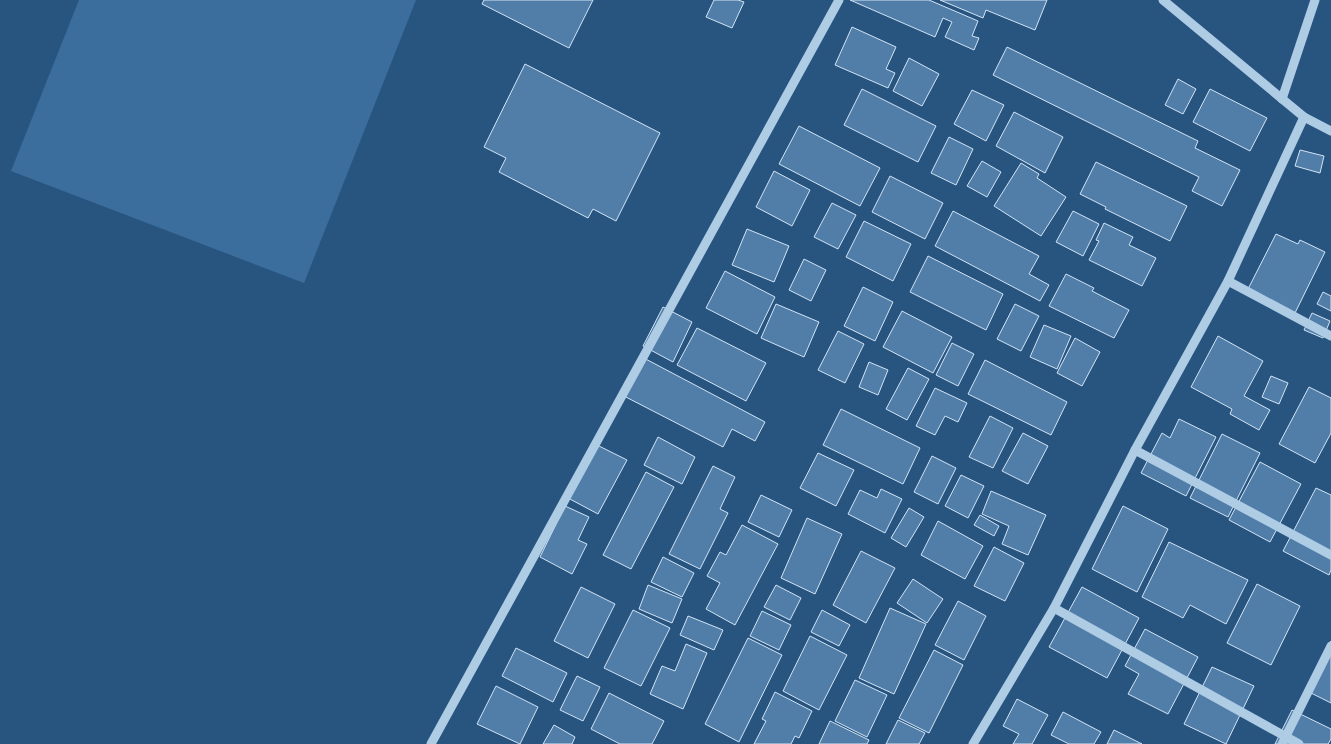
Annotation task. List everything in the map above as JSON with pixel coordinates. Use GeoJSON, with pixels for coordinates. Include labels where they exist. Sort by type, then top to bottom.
{"type":"FeatureCollection","features":[{"type":"Feature","properties":{"kind":"street"},"geometry":{"type":"LineString","coordinates":[[431,744],[839,0]]}},
{"type":"Feature","properties":{"kind":"street"},"geometry":{"type":"LineString","coordinates":[[1163,0],[1304,117],[1331,131]]}},
{"type":"Feature","properties":{"kind":"street"},"geometry":{"type":"LineString","coordinates":[[1282,98],[1316,0]]}},
{"type":"Feature","properties":{"kind":"street"},"geometry":{"type":"LineString","coordinates":[[973,744],[1054,608],[1135,450],[1228,281],[1304,117]]}},
{"type":"Feature","properties":{"kind":"street"},"geometry":{"type":"LineString","coordinates":[[1228,281],[1331,336]]}},
{"type":"Feature","properties":{"kind":"street"},"geometry":{"type":"LineString","coordinates":[[1135,450],[1331,555]]}},
{"type":"Feature","properties":{"kind":"street"},"geometry":{"type":"LineString","coordinates":[[1054,608],[1284,741],[1299,744]]}},
{"type":"Feature","properties":{"kind":"street"},"geometry":{"type":"LineString","coordinates":[[1284,741],[1331,646]]}},
{"type":"Feature","properties":{"kind":"shaded area"},"geometry":{"type":"Polygon","coordinates":[[[79,0],[416,0],[304,283],[11,171],[79,0]]]}},
{"type":"Feature","properties":{"kind":"building"},"geometry":{"type":"Polygon","coordinates":[[[484,0],[593,0],[569,48],[482,4],[484,0]]]}},
{"type":"Feature","properties":{"kind":"building"},"geometry":{"type":"Polygon","coordinates":[[[714,0],[738,0],[744,2],[732,28],[706,17],[714,0]]]}},
{"type":"Feature","properties":{"kind":"building"},"geometry":{"type":"Polygon","coordinates":[[[850,0],[929,0],[978,21],[972,36],[979,38],[974,50],[945,37],[952,22],[943,18],[935,37],[850,0]]]}},
{"type":"Feature","properties":{"kind":"building"},"geometry":{"type":"Polygon","coordinates":[[[940,0],[1047,0],[1035,30],[986,10],[983,18],[940,0]]]}},
{"type":"Feature","properties":{"kind":"building"},"geometry":{"type":"Polygon","coordinates":[[[852,27],[896,47],[886,69],[895,73],[888,88],[835,65],[852,27]]]}},
{"type":"Feature","properties":{"kind":"building"},"geometry":{"type":"Polygon","coordinates":[[[1007,47],[1198,141],[1195,148],[1240,170],[1222,206],[1192,191],[1199,177],[993,75],[1007,47]]]}},
{"type":"Feature","properties":{"kind":"building"},"geometry":{"type":"Polygon","coordinates":[[[909,58],[939,74],[922,106],[893,91],[909,58]]]}},
{"type":"Feature","properties":{"kind":"building"},"geometry":{"type":"Polygon","coordinates":[[[525,64],[660,133],[616,221],[593,209],[588,218],[499,172],[506,158],[484,147],[525,64]]]}},
{"type":"Feature","properties":{"kind":"building"},"geometry":{"type":"Polygon","coordinates":[[[1178,79],[1196,89],[1183,114],[1165,105],[1178,79]]]}},
{"type":"Feature","properties":{"kind":"building"},"geometry":{"type":"Polygon","coordinates":[[[862,89],[936,126],[918,162],[844,125],[862,89]]]}},
{"type":"Feature","properties":{"kind":"building"},"geometry":{"type":"Polygon","coordinates":[[[1210,89],[1267,118],[1250,151],[1193,122],[1210,89]]]}},
{"type":"Feature","properties":{"kind":"building"},"geometry":{"type":"Polygon","coordinates":[[[972,90],[1004,105],[986,141],[954,124],[972,90]]]}},
{"type":"Feature","properties":{"kind":"building"},"geometry":{"type":"Polygon","coordinates":[[[1014,112],[1063,137],[1045,173],[996,146],[1014,112]]]}},
{"type":"Feature","properties":{"kind":"building"},"geometry":{"type":"Polygon","coordinates":[[[799,126],[880,168],[860,206],[779,164],[799,126]]]}},
{"type":"Feature","properties":{"kind":"building"},"geometry":{"type":"Polygon","coordinates":[[[949,137],[973,149],[956,185],[931,173],[949,137]]]}},
{"type":"Feature","properties":{"kind":"building"},"geometry":{"type":"Polygon","coordinates":[[[1300,150],[1324,156],[1320,173],[1295,166],[1300,150]]]}},
{"type":"Feature","properties":{"kind":"building"},"geometry":{"type":"Polygon","coordinates":[[[982,161],[1001,172],[987,197],[967,186],[982,161]]]}},
{"type":"Feature","properties":{"kind":"building"},"geometry":{"type":"Polygon","coordinates":[[[1096,162],[1187,206],[1170,241],[1105,209],[1106,207],[1080,194],[1096,162]]]}},
{"type":"Feature","properties":{"kind":"building"},"geometry":{"type":"Polygon","coordinates":[[[1021,163],[1039,174],[1037,178],[1066,197],[1041,236],[994,206],[1021,163]]]}},
{"type":"Feature","properties":{"kind":"building"},"geometry":{"type":"Polygon","coordinates":[[[774,171],[810,190],[792,226],[756,207],[774,171]]]}},
{"type":"Feature","properties":{"kind":"building"},"geometry":{"type":"Polygon","coordinates":[[[890,176],[943,203],[925,239],[872,212],[890,176]]]}},
{"type":"Feature","properties":{"kind":"building"},"geometry":{"type":"Polygon","coordinates":[[[832,203],[856,215],[838,249],[814,237],[832,203]]]}},
{"type":"Feature","properties":{"kind":"building"},"geometry":{"type":"Polygon","coordinates":[[[953,211],[1039,256],[1029,274],[1049,285],[1040,301],[935,246],[953,211]]]}},
{"type":"Feature","properties":{"kind":"building"},"geometry":{"type":"Polygon","coordinates":[[[1073,211],[1099,224],[1083,256],[1056,242],[1073,211]]]}},
{"type":"Feature","properties":{"kind":"building"},"geometry":{"type":"Polygon","coordinates":[[[864,221],[911,244],[893,281],[846,257],[864,221]]]}},
{"type":"Feature","properties":{"kind":"building"},"geometry":{"type":"Polygon","coordinates":[[[1104,223],[1133,237],[1129,245],[1156,258],[1142,286],[1089,260],[1099,241],[1096,240],[1104,223]]]}},
{"type":"Feature","properties":{"kind":"building"},"geometry":{"type":"Polygon","coordinates":[[[747,229],[789,246],[774,282],[732,265],[747,229]]]}},
{"type":"Feature","properties":{"kind":"building"},"geometry":{"type":"Polygon","coordinates":[[[1276,234],[1298,244],[1300,240],[1325,252],[1295,313],[1248,289],[1276,234]]]}},
{"type":"Feature","properties":{"kind":"building"},"geometry":{"type":"Polygon","coordinates":[[[928,256],[1003,294],[986,330],[910,292],[928,256]]]}},
{"type":"Feature","properties":{"kind":"building"},"geometry":{"type":"Polygon","coordinates":[[[804,259],[826,270],[811,301],[789,290],[804,259]]]}},
{"type":"Feature","properties":{"kind":"building"},"geometry":{"type":"Polygon","coordinates":[[[725,271],[775,297],[757,334],[706,308],[725,271]]]}},
{"type":"Feature","properties":{"kind":"building"},"geometry":{"type":"Polygon","coordinates":[[[1066,274],[1094,288],[1092,291],[1129,310],[1114,338],[1049,306],[1066,274]]]}},
{"type":"Feature","properties":{"kind":"building"},"geometry":{"type":"Polygon","coordinates":[[[863,287],[893,302],[875,341],[844,326],[863,287]]]}},
{"type":"Feature","properties":{"kind":"building"},"geometry":{"type":"Polygon","coordinates":[[[1323,292],[1331,296],[1331,311],[1317,304],[1323,292]]]}},
{"type":"Feature","properties":{"kind":"building"},"geometry":{"type":"Polygon","coordinates":[[[776,304],[819,322],[804,357],[761,338],[776,304]]]}},
{"type":"Feature","properties":{"kind":"building"},"geometry":{"type":"Polygon","coordinates":[[[1015,304],[1039,316],[1021,351],[997,339],[1015,304]]]}},
{"type":"Feature","properties":{"kind":"building"},"geometry":{"type":"Polygon","coordinates":[[[663,307],[692,322],[673,362],[643,346],[663,307]]]}},
{"type":"Feature","properties":{"kind":"building"},"geometry":{"type":"Polygon","coordinates":[[[902,311],[952,337],[933,373],[883,347],[902,311]]]}},
{"type":"Feature","properties":{"kind":"building"},"geometry":{"type":"Polygon","coordinates":[[[1312,313],[1330,321],[1323,338],[1304,330],[1312,313]]]}},
{"type":"Feature","properties":{"kind":"building"},"geometry":{"type":"Polygon","coordinates":[[[1044,325],[1071,336],[1057,369],[1030,357],[1044,325]]]}},
{"type":"Feature","properties":{"kind":"building"},"geometry":{"type":"Polygon","coordinates":[[[697,328],[766,363],[746,401],[677,365],[697,328]]]}},
{"type":"Feature","properties":{"kind":"building"},"geometry":{"type":"Polygon","coordinates":[[[838,331],[864,344],[845,383],[818,370],[838,331]]]}},
{"type":"Feature","properties":{"kind":"building"},"geometry":{"type":"Polygon","coordinates":[[[1218,336],[1263,361],[1244,396],[1270,410],[1259,430],[1230,414],[1232,409],[1191,387],[1218,336]]]}},
{"type":"Feature","properties":{"kind":"building"},"geometry":{"type":"Polygon","coordinates":[[[1075,338],[1100,352],[1082,386],[1057,373],[1075,338]]]}},
{"type":"Feature","properties":{"kind":"building"},"geometry":{"type":"Polygon","coordinates":[[[952,343],[974,354],[958,386],[936,375],[952,343]]]}},
{"type":"Feature","properties":{"kind":"building"},"geometry":{"type":"Polygon","coordinates":[[[640,356],[765,422],[755,441],[732,429],[723,447],[620,394],[640,356]]]}},
{"type":"Feature","properties":{"kind":"building"},"geometry":{"type":"Polygon","coordinates":[[[985,360],[1067,402],[1051,435],[968,394],[985,360]]]}},
{"type":"Feature","properties":{"kind":"building"},"geometry":{"type":"Polygon","coordinates":[[[869,362],[888,370],[878,395],[859,387],[869,362]]]}},
{"type":"Feature","properties":{"kind":"building"},"geometry":{"type":"Polygon","coordinates":[[[908,368],[929,379],[907,420],[886,409],[908,368]]]}},
{"type":"Feature","properties":{"kind":"building"},"geometry":{"type":"Polygon","coordinates":[[[1271,376],[1288,383],[1279,404],[1262,397],[1271,376]]]}},
{"type":"Feature","properties":{"kind":"building"},"geometry":{"type":"Polygon","coordinates":[[[1309,387],[1331,398],[1331,433],[1315,463],[1279,444],[1309,387]]]}},
{"type":"Feature","properties":{"kind":"building"},"geometry":{"type":"Polygon","coordinates":[[[935,388],[967,403],[958,422],[945,416],[935,435],[916,426],[935,388]]]}},
{"type":"Feature","properties":{"kind":"building"},"geometry":{"type":"Polygon","coordinates":[[[841,409],[920,448],[903,484],[823,445],[841,409]]]}},
{"type":"Feature","properties":{"kind":"building"},"geometry":{"type":"Polygon","coordinates":[[[990,416],[1013,428],[993,468],[969,457],[990,416]]]}},
{"type":"Feature","properties":{"kind":"building"},"geometry":{"type":"Polygon","coordinates":[[[1179,419],[1216,437],[1186,496],[1141,473],[1162,433],[1170,438],[1179,419]]]}},
{"type":"Feature","properties":{"kind":"building"},"geometry":{"type":"Polygon","coordinates":[[[1023,433],[1048,446],[1028,484],[1002,471],[1023,433]]]}},
{"type":"Feature","properties":{"kind":"building"},"geometry":{"type":"Polygon","coordinates":[[[1222,434],[1260,453],[1228,517],[1190,498],[1222,434]]]}},
{"type":"Feature","properties":{"kind":"building"},"geometry":{"type":"Polygon","coordinates":[[[658,437],[695,457],[682,484],[644,465],[658,437]]]}},
{"type":"Feature","properties":{"kind":"building"},"geometry":{"type":"Polygon","coordinates":[[[595,444],[627,460],[598,514],[568,498],[595,444]]]}},
{"type":"Feature","properties":{"kind":"building"},"geometry":{"type":"Polygon","coordinates":[[[818,453],[854,470],[836,506],[800,488],[818,453]]]}},
{"type":"Feature","properties":{"kind":"building"},"geometry":{"type":"Polygon","coordinates":[[[932,456],[956,468],[938,504],[914,492],[932,456]]]}},
{"type":"Feature","properties":{"kind":"building"},"geometry":{"type":"Polygon","coordinates":[[[1260,462],[1301,484],[1270,542],[1229,520],[1260,462]]]}},
{"type":"Feature","properties":{"kind":"building"},"geometry":{"type":"Polygon","coordinates":[[[713,466],[735,477],[720,509],[728,513],[700,569],[669,554],[713,466]]]}},
{"type":"Feature","properties":{"kind":"building"},"geometry":{"type":"Polygon","coordinates":[[[646,472],[674,487],[631,569],[603,555],[646,472]]]}},
{"type":"Feature","properties":{"kind":"building"},"geometry":{"type":"Polygon","coordinates":[[[961,475],[984,486],[968,518],[945,506],[961,475]]]}},
{"type":"Feature","properties":{"kind":"building"},"geometry":{"type":"Polygon","coordinates":[[[1316,488],[1331,495],[1331,570],[1329,575],[1283,551],[1316,488]]]}},
{"type":"Feature","properties":{"kind":"building"},"geometry":{"type":"Polygon","coordinates":[[[881,489],[902,499],[885,533],[848,514],[860,490],[877,498],[881,489]]]}},
{"type":"Feature","properties":{"kind":"building"},"geometry":{"type":"Polygon","coordinates":[[[991,491],[1046,515],[1028,555],[1002,544],[1009,526],[982,514],[991,491]]]}},
{"type":"Feature","properties":{"kind":"building"},"geometry":{"type":"Polygon","coordinates":[[[761,495],[792,510],[779,537],[748,522],[761,495]]]}},
{"type":"Feature","properties":{"kind":"building"},"geometry":{"type":"Polygon","coordinates":[[[565,506],[589,517],[578,540],[587,544],[572,574],[540,557],[565,506]]]}},
{"type":"Feature","properties":{"kind":"building"},"geometry":{"type":"Polygon","coordinates":[[[1123,506],[1168,529],[1137,592],[1092,569],[1123,506]]]}},
{"type":"Feature","properties":{"kind":"building"},"geometry":{"type":"Polygon","coordinates":[[[909,508],[924,517],[906,547],[891,538],[909,508]]]}},
{"type":"Feature","properties":{"kind":"building"},"geometry":{"type":"Polygon","coordinates":[[[980,515],[999,526],[994,536],[974,525],[980,515]]]}},
{"type":"Feature","properties":{"kind":"building"},"geometry":{"type":"Polygon","coordinates":[[[807,518],[842,534],[815,594],[781,578],[807,518]]]}},
{"type":"Feature","properties":{"kind":"building"},"geometry":{"type":"Polygon","coordinates":[[[938,521],[983,546],[965,579],[921,555],[938,521]]]}},
{"type":"Feature","properties":{"kind":"building"},"geometry":{"type":"Polygon","coordinates":[[[742,525],[778,544],[735,625],[706,609],[720,583],[707,576],[720,552],[726,555],[742,525]]]}},
{"type":"Feature","properties":{"kind":"building"},"geometry":{"type":"Polygon","coordinates":[[[1169,542],[1248,580],[1226,624],[1190,605],[1183,618],[1142,597],[1169,542]]]}},
{"type":"Feature","properties":{"kind":"building"},"geometry":{"type":"Polygon","coordinates":[[[994,547],[1024,563],[1005,601],[974,586],[994,547]]]}},
{"type":"Feature","properties":{"kind":"building"},"geometry":{"type":"Polygon","coordinates":[[[861,551],[895,568],[866,623],[833,605],[861,551]]]}},
{"type":"Feature","properties":{"kind":"building"},"geometry":{"type":"Polygon","coordinates":[[[663,557],[694,573],[682,597],[651,582],[663,557]]]}},
{"type":"Feature","properties":{"kind":"building"},"geometry":{"type":"Polygon","coordinates":[[[913,579],[943,599],[927,623],[897,603],[913,579]]]}},
{"type":"Feature","properties":{"kind":"building"},"geometry":{"type":"Polygon","coordinates":[[[1257,584],[1300,606],[1271,665],[1227,643],[1257,584]]]}},
{"type":"Feature","properties":{"kind":"building"},"geometry":{"type":"Polygon","coordinates":[[[648,585],[682,599],[672,623],[639,609],[648,585]]]}},
{"type":"Feature","properties":{"kind":"building"},"geometry":{"type":"Polygon","coordinates":[[[776,585],[801,598],[790,620],[764,607],[776,585]]]}},
{"type":"Feature","properties":{"kind":"building"},"geometry":{"type":"Polygon","coordinates":[[[581,587],[615,604],[588,658],[554,641],[581,587]]]}},
{"type":"Feature","properties":{"kind":"building"},"geometry":{"type":"Polygon","coordinates":[[[1082,587],[1139,618],[1107,678],[1049,647],[1082,587]]]}},
{"type":"Feature","properties":{"kind":"building"},"geometry":{"type":"Polygon","coordinates":[[[958,601],[986,616],[964,660],[935,645],[958,601]]]}},
{"type":"Feature","properties":{"kind":"building"},"geometry":{"type":"Polygon","coordinates":[[[890,608],[926,624],[894,694],[859,678],[890,608]]]}},
{"type":"Feature","properties":{"kind":"building"},"geometry":{"type":"Polygon","coordinates":[[[633,610],[670,628],[641,686],[604,668],[633,610]]]}},
{"type":"Feature","properties":{"kind":"building"},"geometry":{"type":"Polygon","coordinates":[[[822,610],[850,625],[839,646],[811,632],[822,610]]]}},
{"type":"Feature","properties":{"kind":"building"},"geometry":{"type":"Polygon","coordinates":[[[762,611],[791,625],[779,650],[750,636],[762,611]]]}},
{"type":"Feature","properties":{"kind":"building"},"geometry":{"type":"Polygon","coordinates":[[[688,616],[723,630],[714,650],[680,635],[688,616]]]}},
{"type":"Feature","properties":{"kind":"building"},"geometry":{"type":"Polygon","coordinates":[[[1145,629],[1198,657],[1168,714],[1128,694],[1139,674],[1125,666],[1145,629]]]}},
{"type":"Feature","properties":{"kind":"building"},"geometry":{"type":"Polygon","coordinates":[[[810,636],[847,655],[819,710],[783,691],[810,636]]]}},
{"type":"Feature","properties":{"kind":"building"},"geometry":{"type":"Polygon","coordinates":[[[748,638],[782,655],[739,742],[705,724],[748,638]]]}},
{"type":"Feature","properties":{"kind":"building"},"geometry":{"type":"Polygon","coordinates":[[[1331,641],[1331,703],[1305,690],[1331,641]]]}},
{"type":"Feature","properties":{"kind":"building"},"geometry":{"type":"Polygon","coordinates":[[[686,644],[707,653],[683,709],[650,694],[662,666],[675,671],[686,644]]]}},
{"type":"Feature","properties":{"kind":"building"},"geometry":{"type":"Polygon","coordinates":[[[516,648],[567,673],[553,702],[502,676],[516,648]]]}},
{"type":"Feature","properties":{"kind":"building"},"geometry":{"type":"Polygon","coordinates":[[[934,650],[963,665],[929,733],[899,718],[934,650]]]}},
{"type":"Feature","properties":{"kind":"building"},"geometry":{"type":"Polygon","coordinates":[[[1212,667],[1254,686],[1226,744],[1184,724],[1212,667]]]}},
{"type":"Feature","properties":{"kind":"building"},"geometry":{"type":"Polygon","coordinates":[[[577,676],[600,687],[583,721],[560,710],[577,676]]]}},
{"type":"Feature","properties":{"kind":"building"},"geometry":{"type":"Polygon","coordinates":[[[855,680],[887,695],[867,737],[835,721],[855,680]]]}},
{"type":"Feature","properties":{"kind":"building"},"geometry":{"type":"Polygon","coordinates":[[[496,686],[538,707],[520,744],[477,724],[496,686]]]}},
{"type":"Feature","properties":{"kind":"building"},"geometry":{"type":"Polygon","coordinates":[[[775,692],[812,711],[799,738],[795,736],[791,744],[754,744],[766,721],[762,719],[775,692]]]}},
{"type":"Feature","properties":{"kind":"building"},"geometry":{"type":"Polygon","coordinates":[[[609,693],[664,721],[652,744],[620,744],[591,729],[609,693]]]}},
{"type":"Feature","properties":{"kind":"building"},"geometry":{"type":"Polygon","coordinates":[[[1017,699],[1048,715],[1032,744],[1013,744],[1019,734],[1003,726],[1017,699]]]}},
{"type":"Feature","properties":{"kind":"building"},"geometry":{"type":"Polygon","coordinates":[[[1292,710],[1331,729],[1331,739],[1328,744],[1275,744],[1292,710]]]}},
{"type":"Feature","properties":{"kind":"building"},"geometry":{"type":"Polygon","coordinates":[[[1063,712],[1101,732],[1094,744],[1069,744],[1051,735],[1063,712]]]}},
{"type":"Feature","properties":{"kind":"building"},"geometry":{"type":"Polygon","coordinates":[[[898,720],[925,733],[919,744],[886,744],[898,720]]]}},
{"type":"Feature","properties":{"kind":"building"},"geometry":{"type":"Polygon","coordinates":[[[830,721],[869,740],[867,744],[819,744],[830,721]]]}},
{"type":"Feature","properties":{"kind":"building"},"geometry":{"type":"Polygon","coordinates":[[[554,725],[575,737],[572,744],[543,744],[554,725]]]}},
{"type":"Feature","properties":{"kind":"building"},"geometry":{"type":"Polygon","coordinates":[[[1114,730],[1142,744],[1107,744],[1114,730]]]}}]}
